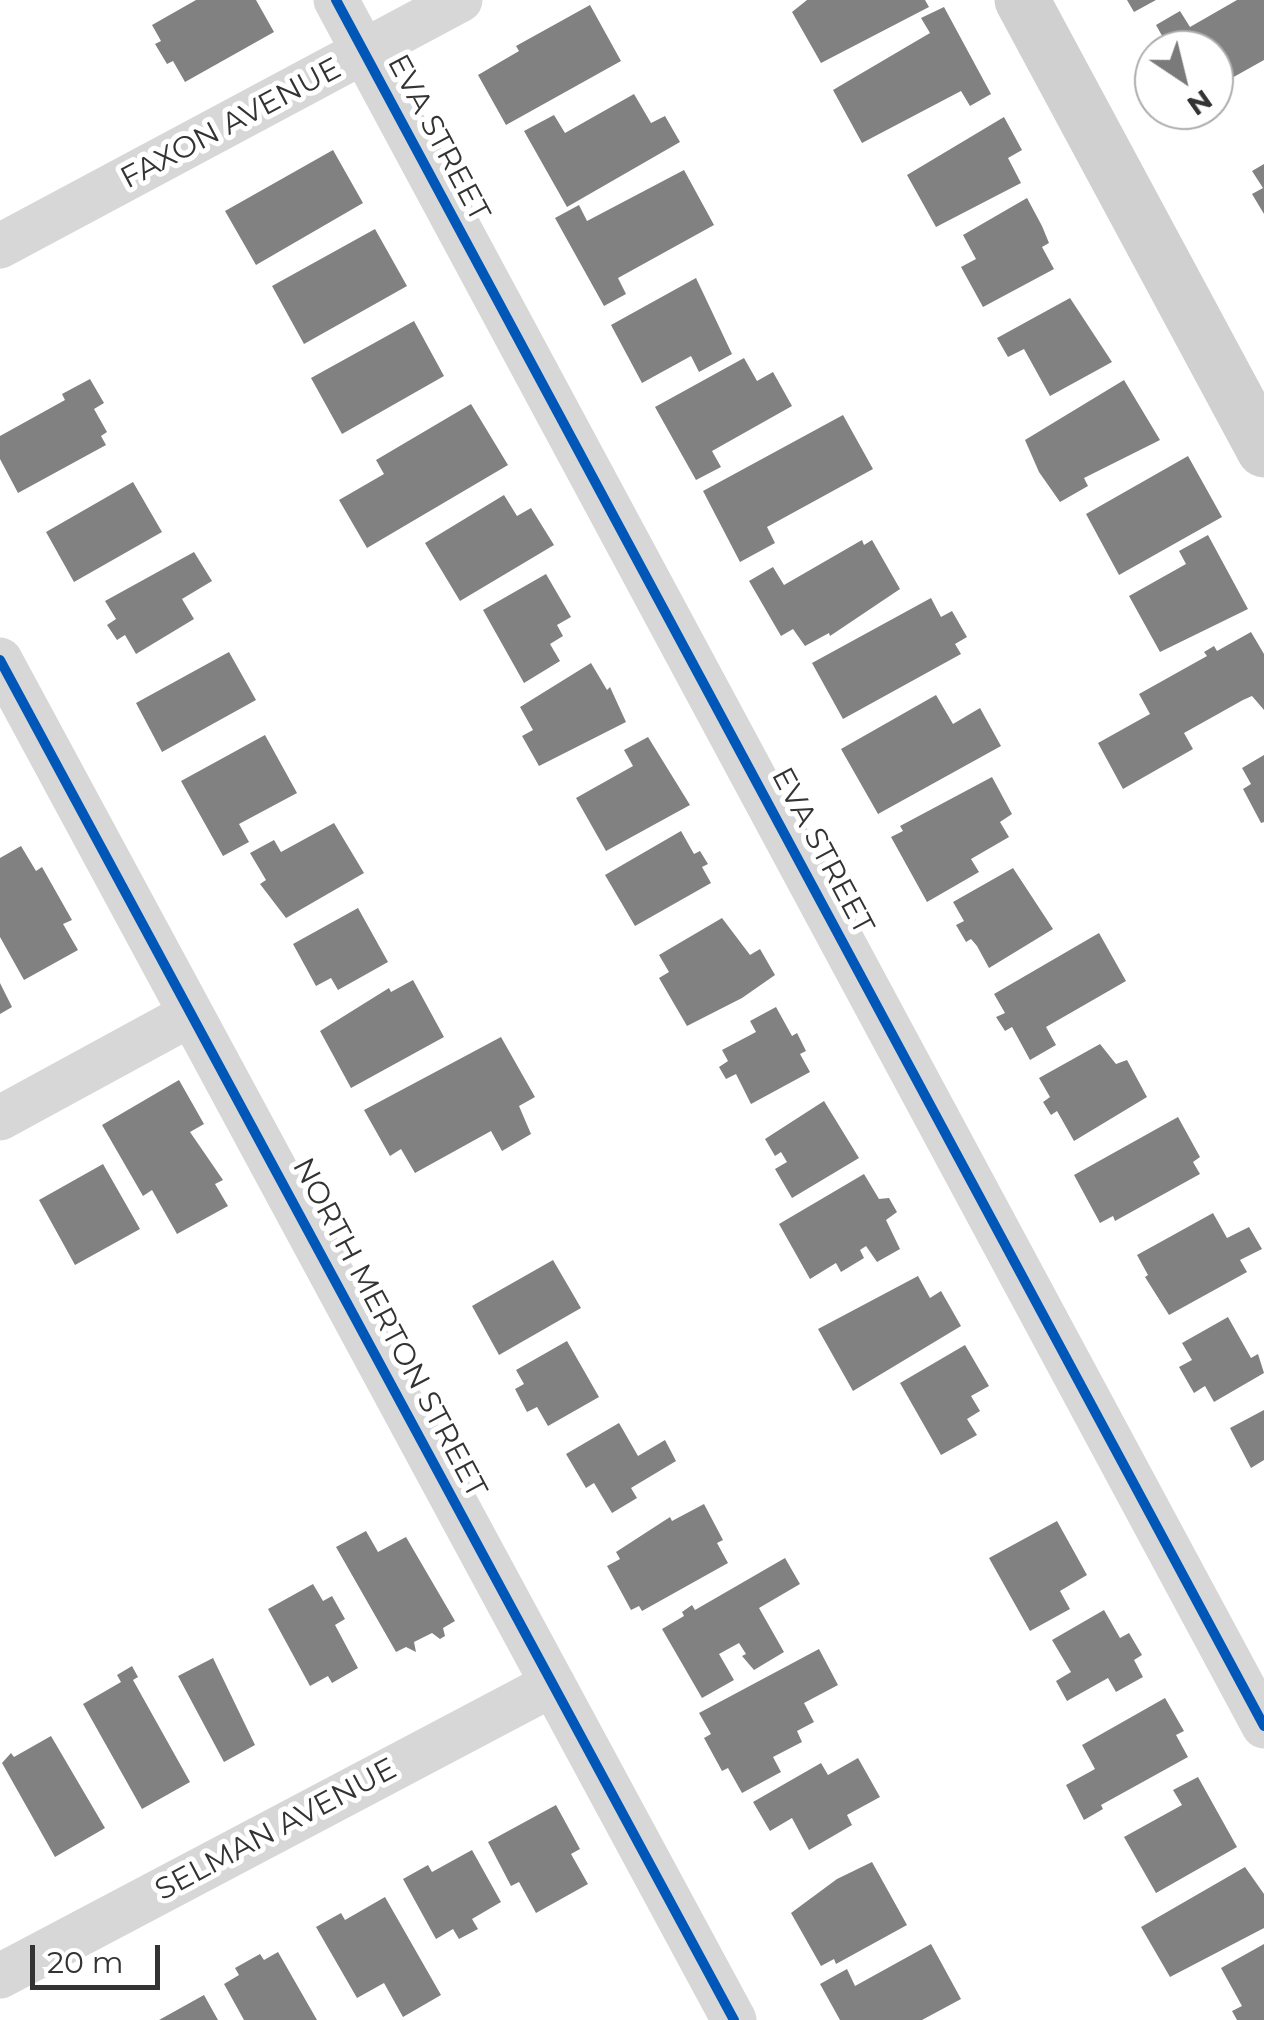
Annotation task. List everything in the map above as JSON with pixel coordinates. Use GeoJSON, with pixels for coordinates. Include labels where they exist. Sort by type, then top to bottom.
{"type":"FeatureCollection","features":[{"type":"Feature","properties":{"kind":"main road"},"geometry":{"type":"LineString","coordinates":[[1022,0],[1264,450]]}},
{"type":"Feature","properties":{"kind":"street","name":"EVA STREET"},"geometry":{"type":"LineString","coordinates":[[336,0],[1264,1726]]}},
{"type":"Feature","properties":{"kind":"street","name":"FAXON AVENUE"},"geometry":{"type":"LineString","coordinates":[[0,246],[460,0]]}},
{"type":"Feature","properties":{"kind":"street","name":"NORTH MERTON STREET"},"geometry":{"type":"LineString","coordinates":[[0,660],[734,2020]]}},
{"type":"Feature","properties":{"kind":"street"},"geometry":{"type":"LineString","coordinates":[[0,1118],[191,1014]]}},
{"type":"Feature","properties":{"kind":"street","name":"SELMAN AVENUE"},"geometry":{"type":"LineString","coordinates":[[0,1976],[553,1684]]}},
{"type":"Feature","properties":{"kind":"building"},"geometry":{"type":"Polygon","coordinates":[[[196,0],[256,0],[274,32],[185,82],[173,61],[167,64],[155,44],[161,41],[152,25],[196,0]]]}},
{"type":"Feature","properties":{"kind":"building"},"geometry":{"type":"Polygon","coordinates":[[[807,0],[925,0],[929,7],[821,63],[792,12],[807,0]]]}},
{"type":"Feature","properties":{"kind":"building"},"geometry":{"type":"Polygon","coordinates":[[[1127,0],[1156,0],[1134,12],[1127,0]]]}},
{"type":"Feature","properties":{"kind":"building"},"geometry":{"type":"Polygon","coordinates":[[[1237,0],[1264,0],[1264,60],[1234,77],[1234,30],[1159,30],[1156,25],[1180,11],[1190,27],[1237,0]]]}},
{"type":"Feature","properties":{"kind":"building"},"geometry":{"type":"Polygon","coordinates":[[[590,5],[621,61],[506,125],[478,75],[519,51],[516,46],[590,5]]]}},
{"type":"Feature","properties":{"kind":"building"},"geometry":{"type":"Polygon","coordinates":[[[944,7],[991,94],[970,106],[961,91],[862,143],[833,90],[930,33],[921,18],[944,7]]]}},
{"type":"Feature","properties":{"kind":"building"},"geometry":{"type":"Polygon","coordinates":[[[634,94],[651,123],[665,116],[680,142],[567,207],[524,131],[554,115],[565,133],[634,94]]]}},
{"type":"Feature","properties":{"kind":"building"},"geometry":{"type":"Polygon","coordinates":[[[1004,117],[1022,150],[1008,158],[1021,183],[936,227],[907,175],[1004,117]]]}},
{"type":"Feature","properties":{"kind":"building"},"geometry":{"type":"Polygon","coordinates":[[[333,150],[363,203],[256,265],[225,211],[333,150]]]}},
{"type":"Feature","properties":{"kind":"building"},"geometry":{"type":"Polygon","coordinates":[[[1264,164],[1264,214],[1252,194],[1263,188],[1252,171],[1264,164]]]}},
{"type":"Feature","properties":{"kind":"building"},"geometry":{"type":"Polygon","coordinates":[[[684,170],[714,225],[618,278],[626,294],[604,306],[555,218],[579,205],[587,221],[684,170]]]}},
{"type":"Feature","properties":{"kind":"building"},"geometry":{"type":"Polygon","coordinates":[[[1027,198],[1049,243],[1042,247],[1054,269],[983,307],[961,267],[976,259],[963,235],[1027,198]]]}},
{"type":"Feature","properties":{"kind":"building"},"geometry":{"type":"Polygon","coordinates":[[[375,229],[407,286],[304,344],[272,286],[375,229]]]}},
{"type":"Feature","properties":{"kind":"building"},"geometry":{"type":"Polygon","coordinates":[[[696,278],[732,354],[699,372],[691,356],[642,383],[611,325],[696,278]]]}},
{"type":"Feature","properties":{"kind":"building"},"geometry":{"type":"Polygon","coordinates":[[[1070,298],[1112,362],[1050,396],[1024,349],[1008,357],[997,338],[1070,298]]]}},
{"type":"Feature","properties":{"kind":"building"},"geometry":{"type":"Polygon","coordinates":[[[414,321],[444,376],[342,434],[311,378],[414,321]]]}},
{"type":"Feature","properties":{"kind":"building"},"geometry":{"type":"Polygon","coordinates":[[[744,358],[757,381],[773,372],[792,406],[712,451],[721,467],[696,480],[655,407],[744,358]]]}},
{"type":"Feature","properties":{"kind":"building"},"geometry":{"type":"Polygon","coordinates":[[[90,379],[104,403],[94,409],[107,432],[101,436],[106,445],[18,493],[0,459],[0,436],[65,400],[62,394],[90,379]]]}},
{"type":"Feature","properties":{"kind":"building"},"geometry":{"type":"Polygon","coordinates":[[[1124,380],[1160,440],[1084,478],[1088,486],[1060,502],[1039,472],[1025,440],[1124,380]]]}},
{"type":"Feature","properties":{"kind":"building"},"geometry":{"type":"Polygon","coordinates":[[[471,404],[508,465],[367,548],[339,500],[384,474],[376,460],[471,404]]]}},
{"type":"Feature","properties":{"kind":"building"},"geometry":{"type":"Polygon","coordinates":[[[843,415],[873,469],[767,527],[775,543],[740,562],[703,491],[843,415]]]}},
{"type":"Feature","properties":{"kind":"building"},"geometry":{"type":"Polygon","coordinates":[[[1188,456],[1222,517],[1119,575],[1086,514],[1188,456]]]}},
{"type":"Feature","properties":{"kind":"building"},"geometry":{"type":"Polygon","coordinates":[[[133,482],[162,532],[74,582],[46,532],[133,482]]]}},
{"type":"Feature","properties":{"kind":"building"},"geometry":{"type":"Polygon","coordinates":[[[504,495],[517,516],[531,508],[554,545],[460,601],[425,543],[504,495]]]}},
{"type":"Feature","properties":{"kind":"building"},"geometry":{"type":"Polygon","coordinates":[[[1208,535],[1248,609],[1160,652],[1129,596],[1186,564],[1179,551],[1208,535]]]}},
{"type":"Feature","properties":{"kind":"building"},"geometry":{"type":"Polygon","coordinates":[[[862,540],[864,545],[872,540],[900,589],[830,636],[829,633],[805,646],[793,629],[781,636],[749,581],[773,567],[784,585],[862,540]]]}},
{"type":"Feature","properties":{"kind":"building"},"geometry":{"type":"Polygon","coordinates":[[[194,552],[212,581],[182,599],[194,619],[136,654],[125,635],[117,640],[107,625],[116,619],[105,601],[194,552]]]}},
{"type":"Feature","properties":{"kind":"building"},"geometry":{"type":"Polygon","coordinates":[[[546,574],[571,617],[557,625],[563,636],[550,644],[560,661],[524,683],[483,610],[546,574]]]}},
{"type":"Feature","properties":{"kind":"building"},"geometry":{"type":"Polygon","coordinates":[[[931,598],[941,617],[952,611],[967,637],[955,644],[961,654],[843,719],[812,663],[931,598]]]}},
{"type":"Feature","properties":{"kind":"building"},"geometry":{"type":"Polygon","coordinates":[[[1251,632],[1264,654],[1264,710],[1252,696],[1184,733],[1193,749],[1123,789],[1098,743],[1150,714],[1139,694],[1207,656],[1204,652],[1214,646],[1217,651],[1251,632]]]}},
{"type":"Feature","properties":{"kind":"building"},"geometry":{"type":"Polygon","coordinates":[[[229,652],[256,700],[162,752],[136,703],[229,652]]]}},
{"type":"Feature","properties":{"kind":"building"},"geometry":{"type":"Polygon","coordinates":[[[591,663],[607,690],[610,687],[626,722],[539,766],[522,736],[533,730],[520,707],[591,663]]]}},
{"type":"Feature","properties":{"kind":"building"},"geometry":{"type":"Polygon","coordinates":[[[936,695],[953,724],[980,708],[1001,746],[878,814],[841,749],[936,695]]]}},
{"type":"Feature","properties":{"kind":"building"},"geometry":{"type":"Polygon","coordinates":[[[265,735],[297,793],[239,824],[249,842],[223,856],[181,781],[265,735]]]}},
{"type":"Feature","properties":{"kind":"building"},"geometry":{"type":"Polygon","coordinates":[[[648,737],[690,805],[606,851],[576,798],[633,766],[624,750],[648,737]]]}},
{"type":"Feature","properties":{"kind":"building"},"geometry":{"type":"Polygon","coordinates":[[[1264,755],[1261,823],[1243,789],[1251,784],[1242,768],[1264,755]]]}},
{"type":"Feature","properties":{"kind":"building"},"geometry":{"type":"Polygon","coordinates":[[[992,777],[1012,814],[1000,822],[1009,837],[971,859],[979,872],[927,902],[891,837],[903,831],[900,826],[992,777]]]}},
{"type":"Feature","properties":{"kind":"building"},"geometry":{"type":"Polygon","coordinates":[[[334,823],[364,873],[286,918],[260,884],[266,880],[250,853],[274,840],[281,852],[334,823]]]}},
{"type":"Feature","properties":{"kind":"building"},"geometry":{"type":"Polygon","coordinates":[[[681,831],[694,854],[700,851],[708,864],[702,867],[711,883],[635,926],[605,875],[681,831]]]}},
{"type":"Feature","properties":{"kind":"building"},"geometry":{"type":"Polygon","coordinates":[[[21,846],[36,871],[42,867],[72,920],[63,924],[78,950],[24,980],[0,937],[0,858],[21,846]]]}},
{"type":"Feature","properties":{"kind":"building"},"geometry":{"type":"Polygon","coordinates":[[[1013,868],[1053,929],[989,968],[977,946],[971,939],[966,942],[956,925],[964,921],[953,902],[1013,868]]]}},
{"type":"Feature","properties":{"kind":"building"},"geometry":{"type":"Polygon","coordinates":[[[358,908],[388,962],[338,990],[331,978],[316,986],[293,944],[358,908]]]}},
{"type":"Feature","properties":{"kind":"building"},"geometry":{"type":"Polygon","coordinates":[[[722,918],[750,955],[760,949],[775,975],[742,998],[687,1026],[659,978],[669,972],[659,955],[722,918]]]}},
{"type":"Feature","properties":{"kind":"building"},"geometry":{"type":"Polygon","coordinates":[[[1099,933],[1126,981],[1046,1027],[1056,1045],[1030,1060],[1012,1027],[1005,1031],[996,1017],[1005,1013],[994,994],[1099,933]]]}},
{"type":"Feature","properties":{"kind":"building"},"geometry":{"type":"Polygon","coordinates":[[[413,980],[444,1037],[351,1088],[320,1031],[389,988],[391,992],[413,980]]]}},
{"type":"Feature","properties":{"kind":"building"},"geometry":{"type":"Polygon","coordinates":[[[0,983],[12,1007],[0,1014],[0,983]]]}},
{"type":"Feature","properties":{"kind":"building"},"geometry":{"type":"Polygon","coordinates":[[[776,1007],[792,1036],[797,1033],[806,1051],[800,1054],[810,1072],[751,1104],[736,1074],[726,1079],[719,1067],[728,1061],[722,1050],[756,1032],[750,1021],[776,1007]]]}},
{"type":"Feature","properties":{"kind":"building"},"geometry":{"type":"Polygon","coordinates":[[[501,1037],[535,1097],[519,1106],[531,1134],[502,1151],[491,1131],[415,1173],[401,1149],[390,1156],[364,1110],[501,1037]]]}},
{"type":"Feature","properties":{"kind":"building"},"geometry":{"type":"Polygon","coordinates":[[[1100,1044],[1116,1064],[1127,1060],[1147,1097],[1074,1141],[1057,1111],[1051,1115],[1043,1102],[1050,1097],[1039,1078],[1100,1044]]]}},
{"type":"Feature","properties":{"kind":"building"},"geometry":{"type":"Polygon","coordinates":[[[179,1080],[204,1124],[190,1132],[223,1180],[215,1184],[228,1206],[177,1234],[152,1190],[143,1196],[102,1125],[179,1080]]]}},
{"type":"Feature","properties":{"kind":"building"},"geometry":{"type":"Polygon","coordinates":[[[824,1101],[859,1158],[792,1198],[775,1169],[787,1162],[781,1152],[775,1156],[765,1139],[824,1101]]]}},
{"type":"Feature","properties":{"kind":"building"},"geometry":{"type":"Polygon","coordinates":[[[1178,1117],[1200,1157],[1193,1162],[1200,1174],[1115,1221],[1113,1216],[1100,1223],[1074,1175],[1178,1117]]]}},
{"type":"Feature","properties":{"kind":"building"},"geometry":{"type":"Polygon","coordinates":[[[103,1164],[140,1229],[75,1265],[39,1200],[103,1164]]]}},
{"type":"Feature","properties":{"kind":"building"},"geometry":{"type":"Polygon","coordinates":[[[864,1174],[879,1199],[889,1198],[897,1212],[886,1220],[900,1249],[877,1262],[866,1246],[860,1250],[864,1258],[841,1272],[836,1263],[810,1279],[779,1224],[864,1174]]]}},
{"type":"Feature","properties":{"kind":"building"},"geometry":{"type":"Polygon","coordinates":[[[1213,1213],[1227,1238],[1249,1227],[1262,1249],[1240,1260],[1247,1272],[1169,1315],[1145,1277],[1148,1275],[1137,1255],[1213,1213]]]}},
{"type":"Feature","properties":{"kind":"building"},"geometry":{"type":"Polygon","coordinates":[[[553,1260],[581,1308],[499,1355],[472,1306],[553,1260]]]}},
{"type":"Feature","properties":{"kind":"building"},"geometry":{"type":"Polygon","coordinates":[[[918,1276],[930,1298],[941,1291],[961,1326],[853,1391],[818,1329],[918,1276]]]}},
{"type":"Feature","properties":{"kind":"building"},"geometry":{"type":"Polygon","coordinates":[[[1228,1317],[1251,1358],[1258,1354],[1264,1373],[1214,1402],[1205,1386],[1194,1393],[1179,1367],[1192,1360],[1182,1343],[1228,1317]]]}},
{"type":"Feature","properties":{"kind":"building"},"geometry":{"type":"Polygon","coordinates":[[[567,1341],[599,1397],[548,1426],[537,1407],[527,1412],[515,1389],[524,1384],[516,1370],[567,1341]]]}},
{"type":"Feature","properties":{"kind":"building"},"geometry":{"type":"Polygon","coordinates":[[[965,1345],[989,1386],[971,1396],[980,1411],[967,1419],[977,1435],[941,1455],[900,1383],[965,1345]]]}},
{"type":"Feature","properties":{"kind":"building"},"geometry":{"type":"Polygon","coordinates":[[[1264,1410],[1264,1460],[1251,1468],[1230,1428],[1264,1410]]]}},
{"type":"Feature","properties":{"kind":"building"},"geometry":{"type":"Polygon","coordinates":[[[619,1423],[638,1456],[665,1440],[676,1461],[631,1488],[637,1498],[612,1513],[594,1483],[586,1488],[566,1454],[619,1423]]]}},
{"type":"Feature","properties":{"kind":"building"},"geometry":{"type":"Polygon","coordinates":[[[704,1504],[723,1540],[717,1543],[728,1563],[642,1611],[639,1606],[631,1610],[607,1566],[620,1559],[616,1552],[670,1517],[672,1521],[704,1504]]]}},
{"type":"Feature","properties":{"kind":"building"},"geometry":{"type":"Polygon","coordinates":[[[1057,1521],[1087,1575],[1060,1591],[1070,1609],[1030,1631],[989,1558],[1057,1521]]]}},
{"type":"Feature","properties":{"kind":"building"},"geometry":{"type":"Polygon","coordinates":[[[366,1531],[378,1552],[406,1537],[455,1621],[443,1628],[445,1636],[440,1639],[432,1633],[414,1642],[416,1652],[406,1647],[396,1652],[336,1547],[366,1531]]]}},
{"type":"Feature","properties":{"kind":"building"},"geometry":{"type":"Polygon","coordinates":[[[785,1558],[800,1584],[759,1608],[784,1652],[754,1670],[742,1656],[746,1654],[739,1643],[719,1654],[734,1680],[702,1698],[662,1629],[684,1616],[682,1612],[692,1605],[695,1610],[785,1558]]]}},
{"type":"Feature","properties":{"kind":"building"},"geometry":{"type":"Polygon","coordinates":[[[313,1584],[323,1601],[332,1596],[345,1619],[335,1625],[358,1668],[332,1683],[328,1676],[310,1686],[268,1609],[313,1584]]]}},
{"type":"Feature","properties":{"kind":"building"},"geometry":{"type":"Polygon","coordinates":[[[1104,1610],[1120,1638],[1129,1633],[1142,1655],[1134,1660],[1143,1677],[1116,1692],[1108,1678],[1067,1701],[1056,1681],[1071,1672],[1052,1640],[1104,1610]]]}},
{"type":"Feature","properties":{"kind":"building"},"geometry":{"type":"Polygon","coordinates":[[[819,1649],[838,1685],[804,1703],[814,1722],[797,1731],[802,1742],[773,1757],[781,1772],[742,1793],[728,1768],[722,1771],[704,1738],[711,1734],[699,1713],[819,1649]]]}},
{"type":"Feature","properties":{"kind":"building"},"geometry":{"type":"Polygon","coordinates":[[[213,1658],[255,1745],[224,1762],[178,1676],[213,1658]]]}},
{"type":"Feature","properties":{"kind":"building"},"geometry":{"type":"Polygon","coordinates":[[[132,1666],[138,1677],[133,1680],[190,1782],[142,1809],[83,1704],[121,1682],[117,1675],[132,1666]]]}},
{"type":"Feature","properties":{"kind":"building"},"geometry":{"type":"Polygon","coordinates":[[[1165,1698],[1184,1731],[1176,1735],[1188,1757],[1101,1805],[1103,1809],[1084,1820],[1066,1785],[1095,1769],[1082,1745],[1165,1698]]]}},
{"type":"Feature","properties":{"kind":"building"},"geometry":{"type":"Polygon","coordinates":[[[51,1736],[105,1828],[55,1857],[2,1763],[11,1753],[14,1757],[51,1736]]]}},
{"type":"Feature","properties":{"kind":"building"},"geometry":{"type":"Polygon","coordinates":[[[858,1758],[880,1797],[847,1815],[852,1825],[809,1850],[792,1818],[770,1831],[753,1802],[821,1763],[828,1775],[858,1758]]]}},
{"type":"Feature","properties":{"kind":"building"},"geometry":{"type":"Polygon","coordinates":[[[1198,1777],[1237,1847],[1156,1893],[1124,1837],[1182,1805],[1173,1790],[1198,1777]]]}},
{"type":"Feature","properties":{"kind":"building"},"geometry":{"type":"Polygon","coordinates":[[[556,1805],[580,1849],[571,1854],[588,1884],[536,1913],[519,1882],[511,1886],[488,1842],[556,1805]]]}},
{"type":"Feature","properties":{"kind":"building"},"geometry":{"type":"Polygon","coordinates":[[[472,1850],[501,1902],[472,1919],[478,1929],[459,1939],[453,1929],[436,1939],[403,1879],[428,1865],[432,1872],[472,1850]]]}},
{"type":"Feature","properties":{"kind":"building"},"geometry":{"type":"Polygon","coordinates":[[[872,1862],[907,1925],[836,1964],[834,1959],[821,1966],[791,1913],[837,1879],[872,1862]]]}},
{"type":"Feature","properties":{"kind":"building"},"geometry":{"type":"Polygon","coordinates":[[[1245,1867],[1264,1894],[1264,1928],[1170,1977],[1141,1927],[1245,1867]]]}},
{"type":"Feature","properties":{"kind":"building"},"geometry":{"type":"Polygon","coordinates":[[[385,1897],[441,1995],[403,2017],[384,1983],[357,1998],[316,1927],[341,1913],[345,1920],[385,1897]]]}},
{"type":"Feature","properties":{"kind":"building"},"geometry":{"type":"Polygon","coordinates":[[[931,1944],[961,1999],[922,2020],[840,2020],[820,1984],[847,1969],[855,1986],[931,1944]]]}},
{"type":"Feature","properties":{"kind":"building"},"geometry":{"type":"Polygon","coordinates":[[[1264,1944],[1264,2020],[1237,2020],[1232,2011],[1242,2006],[1221,1968],[1264,1944]]]}},
{"type":"Feature","properties":{"kind":"building"},"geometry":{"type":"Polygon","coordinates":[[[278,1952],[317,2020],[244,2020],[224,1984],[239,1975],[235,1968],[260,1954],[264,1960],[278,1952]]]}},
{"type":"Feature","properties":{"kind":"building"},"geometry":{"type":"Polygon","coordinates":[[[204,1995],[218,2020],[159,2020],[204,1995]]]}},
{"type":"Feature","properties":{"kind":"cycle path"},"geometry":{"type":"LineString","coordinates":[[336,0],[1264,1726]]}},
{"type":"Feature","properties":{"kind":"cycle path"},"geometry":{"type":"LineString","coordinates":[[0,660],[734,2020]]}}]}
